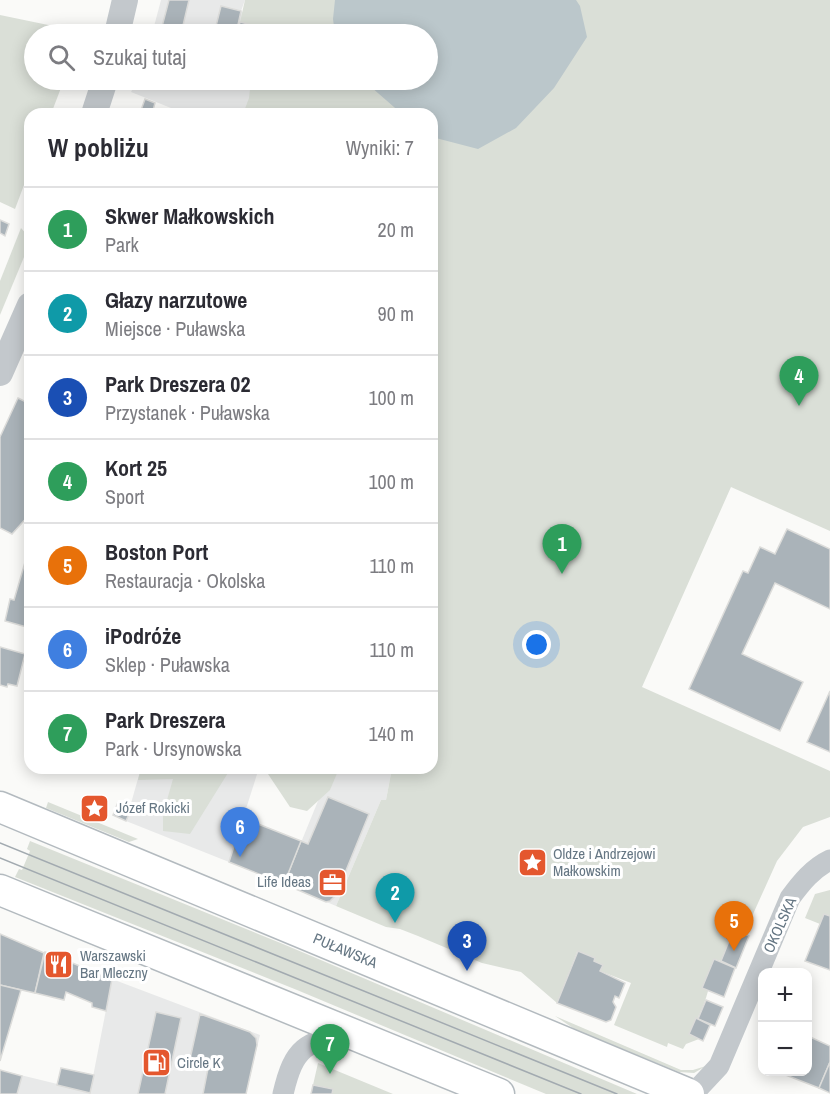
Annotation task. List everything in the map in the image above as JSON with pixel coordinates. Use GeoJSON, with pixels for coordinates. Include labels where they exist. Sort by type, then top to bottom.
{"type":"FeatureCollection","features":[{"type":"Feature","properties":{"kind":"main road","name":"PUŁAWSKA"},"geometry":{"type":"LineString","coordinates":[[0,807],[469,1004],[691,1094]]}},
{"type":"Feature","properties":{"kind":"main road"},"geometry":{"type":"LineString","coordinates":[[0,890],[499,1094]]}},
{"type":"Feature","properties":{"kind":"street"},"geometry":{"type":"LineString","coordinates":[[119,24],[125,0]]}},
{"type":"Feature","properties":{"kind":"street"},"geometry":{"type":"LineString","coordinates":[[96,108],[102,90]]}},
{"type":"Feature","properties":{"kind":"street"},"geometry":{"type":"LineString","coordinates":[[0,373],[24,319]]}},
{"type":"Feature","properties":{"kind":"street","name":"OKOLSKA"},"geometry":{"type":"LineString","coordinates":[[691,1094],[719,1066],[790,898],[812,872],[830,860]]}},
{"type":"Feature","properties":{"kind":"street"},"geometry":{"type":"LineString","coordinates":[[284,1094],[291,1065],[303,1049],[325,1038],[354,1033]]}},
{"type":"Feature","properties":{"kind":"shaded area"},"geometry":{"type":"Polygon","coordinates":[[[161,0],[245,0],[241,11],[254,24],[155,24],[161,0]]]}},
{"type":"Feature","properties":{"kind":"shaded area"},"geometry":{"type":"Polygon","coordinates":[[[245,0],[830,0],[830,531],[731,487],[642,687],[830,771],[830,817],[803,827],[777,861],[744,934],[743,929],[731,924],[725,939],[729,941],[721,961],[714,959],[706,998],[689,1034],[699,1039],[686,1044],[683,1049],[668,1043],[667,1047],[614,1025],[631,983],[600,971],[603,965],[594,961],[595,958],[577,952],[557,1003],[521,972],[482,963],[418,936],[400,929],[386,927],[336,906],[381,800],[386,800],[391,774],[438,774],[438,108],[245,108],[250,90],[438,90],[438,24],[248,24],[240,22],[245,0]]]}},
{"type":"Feature","properties":{"kind":"shaded area"},"geometry":{"type":"Polygon","coordinates":[[[335,0],[576,0],[580,6],[587,37],[554,88],[516,128],[478,149],[438,139],[438,108],[395,108],[374,90],[438,90],[438,24],[334,24],[335,0]]]}},
{"type":"Feature","properties":{"kind":"shaded area"},"geometry":{"type":"Polygon","coordinates":[[[0,15],[43,24],[24,24],[24,90],[60,90],[53,108],[24,108],[24,185],[15,209],[0,202],[0,15]]]}},
{"type":"Feature","properties":{"kind":"shaded area"},"geometry":{"type":"Polygon","coordinates":[[[132,90],[279,90],[276,108],[171,108],[131,92],[132,90]]]}},
{"type":"Feature","properties":{"kind":"shaded area"},"geometry":{"type":"Polygon","coordinates":[[[21,228],[24,231],[24,257],[0,315],[0,281],[21,228]]]}},
{"type":"Feature","properties":{"kind":"shaded area"},"geometry":{"type":"Polygon","coordinates":[[[139,774],[257,774],[229,862],[126,821],[139,774]]]}},
{"type":"Feature","properties":{"kind":"shaded area"},"geometry":{"type":"Polygon","coordinates":[[[140,774],[227,774],[190,834],[163,831],[163,814],[173,779],[138,780],[140,774]]]}},
{"type":"Feature","properties":{"kind":"shaded area"},"geometry":{"type":"Polygon","coordinates":[[[268,774],[337,774],[330,790],[307,811],[290,807],[268,774]]]}},
{"type":"Feature","properties":{"kind":"shaded area"},"geometry":{"type":"Polygon","coordinates":[[[314,774],[391,774],[386,800],[381,800],[336,906],[284,884],[327,779],[314,774]]]}},
{"type":"Feature","properties":{"kind":"shaded area"},"geometry":{"type":"Polygon","coordinates":[[[48,802],[138,839],[129,842],[46,808],[48,802]]]}},
{"type":"Feature","properties":{"kind":"shaded area"},"geometry":{"type":"Polygon","coordinates":[[[30,841],[283,944],[637,1094],[546,1094],[297,990],[15,877],[19,869],[22,870],[30,851],[27,849],[30,841]]]}},
{"type":"Feature","properties":{"kind":"shaded area"},"geometry":{"type":"Polygon","coordinates":[[[830,890],[830,916],[820,924],[805,918],[815,894],[830,890]]]}},
{"type":"Feature","properties":{"kind":"shaded area"},"geometry":{"type":"Polygon","coordinates":[[[112,979],[260,1035],[246,1094],[0,1094],[0,1070],[90,1092],[112,979]]]}},
{"type":"Feature","properties":{"kind":"shaded area"},"geometry":{"type":"Polygon","coordinates":[[[555,1016],[681,1070],[693,1070],[706,1066],[694,1073],[679,1072],[576,1030],[555,1016]]]}},
{"type":"Feature","properties":{"kind":"shaded area"},"geometry":{"type":"Polygon","coordinates":[[[318,1063],[393,1094],[332,1094],[332,1089],[313,1085],[318,1063]]]}},
{"type":"Feature","properties":{"kind":"building"},"geometry":{"type":"Polygon","coordinates":[[[169,0],[189,0],[183,24],[163,24],[169,0]]]}},
{"type":"Feature","properties":{"kind":"building"},"geometry":{"type":"Polygon","coordinates":[[[221,6],[241,11],[238,24],[216,24],[221,6]]]}},
{"type":"Feature","properties":{"kind":"building"},"geometry":{"type":"Polygon","coordinates":[[[145,99],[155,103],[154,108],[142,108],[145,99]]]}},
{"type":"Feature","properties":{"kind":"building"},"geometry":{"type":"Polygon","coordinates":[[[0,220],[9,224],[5,236],[0,233],[0,220]]]}},
{"type":"Feature","properties":{"kind":"building"},"geometry":{"type":"Polygon","coordinates":[[[18,398],[24,401],[24,521],[12,534],[0,528],[0,437],[18,398]]]}},
{"type":"Feature","properties":{"kind":"building"},"geometry":{"type":"Polygon","coordinates":[[[787,529],[830,549],[830,609],[775,583],[742,654],[803,682],[780,731],[689,689],[743,571],[748,573],[760,547],[775,554],[787,529]]]}},
{"type":"Feature","properties":{"kind":"building"},"geometry":{"type":"Polygon","coordinates":[[[24,566],[24,626],[5,621],[10,599],[14,600],[24,566]]]}},
{"type":"Feature","properties":{"kind":"building"},"geometry":{"type":"Polygon","coordinates":[[[0,647],[24,654],[17,686],[0,685],[0,647]]]}},
{"type":"Feature","properties":{"kind":"building"},"geometry":{"type":"Polygon","coordinates":[[[830,691],[830,752],[807,742],[830,691]]]}},
{"type":"Feature","properties":{"kind":"building"},"geometry":{"type":"Polygon","coordinates":[[[328,797],[369,814],[336,895],[326,902],[284,884],[301,841],[308,844],[328,797]]]}},
{"type":"Feature","properties":{"kind":"building"},"geometry":{"type":"Polygon","coordinates":[[[118,802],[132,807],[126,821],[113,815],[118,802]]]}},
{"type":"Feature","properties":{"kind":"building"},"geometry":{"type":"Polygon","coordinates":[[[243,818],[301,841],[284,884],[229,862],[243,818]]]}},
{"type":"Feature","properties":{"kind":"building"},"geometry":{"type":"Polygon","coordinates":[[[824,914],[830,916],[830,970],[805,961],[824,914]]]}},
{"type":"Feature","properties":{"kind":"building"},"geometry":{"type":"Polygon","coordinates":[[[731,924],[744,930],[742,933],[749,936],[736,968],[721,961],[729,941],[725,939],[731,924]]]}},
{"type":"Feature","properties":{"kind":"building"},"geometry":{"type":"Polygon","coordinates":[[[0,934],[44,953],[35,993],[0,985],[0,934]]]}},
{"type":"Feature","properties":{"kind":"building"},"geometry":{"type":"Polygon","coordinates":[[[578,951],[595,958],[594,961],[603,965],[600,971],[625,983],[619,998],[615,996],[613,1002],[616,1007],[611,1020],[606,1022],[557,1003],[578,951]]]}},
{"type":"Feature","properties":{"kind":"building"},"geometry":{"type":"Polygon","coordinates":[[[45,952],[112,979],[106,1011],[92,1007],[92,1003],[66,992],[64,1000],[35,993],[45,952]]]}},
{"type":"Feature","properties":{"kind":"building"},"geometry":{"type":"Polygon","coordinates":[[[714,959],[735,968],[724,997],[702,988],[714,959]]]}},
{"type":"Feature","properties":{"kind":"building"},"geometry":{"type":"Polygon","coordinates":[[[0,985],[21,990],[0,1061],[0,985]]]}},
{"type":"Feature","properties":{"kind":"building"},"geometry":{"type":"Polygon","coordinates":[[[706,1000],[723,1007],[715,1026],[698,1019],[706,1000]]]}},
{"type":"Feature","properties":{"kind":"building"},"geometry":{"type":"Polygon","coordinates":[[[156,1012],[181,1018],[165,1094],[138,1094],[156,1012]]]}},
{"type":"Feature","properties":{"kind":"building"},"geometry":{"type":"Polygon","coordinates":[[[200,1014],[250,1032],[256,1038],[257,1045],[246,1094],[203,1094],[209,1063],[190,1059],[200,1014]]]}},
{"type":"Feature","properties":{"kind":"building"},"geometry":{"type":"Polygon","coordinates":[[[696,1018],[710,1025],[703,1041],[689,1034],[696,1018]]]}},
{"type":"Feature","properties":{"kind":"building"},"geometry":{"type":"Polygon","coordinates":[[[812,1038],[830,1046],[830,1062],[819,1088],[788,1076],[812,1076],[812,1038]]]}},
{"type":"Feature","properties":{"kind":"building"},"geometry":{"type":"Polygon","coordinates":[[[830,1062],[830,1093],[819,1088],[830,1062]]]}},
{"type":"Feature","properties":{"kind":"building"},"geometry":{"type":"Polygon","coordinates":[[[61,1068],[94,1075],[90,1093],[57,1085],[61,1068]]]}},
{"type":"Feature","properties":{"kind":"building"},"geometry":{"type":"Polygon","coordinates":[[[0,1070],[22,1076],[17,1094],[0,1094],[0,1070]]]}},
{"type":"Feature","properties":{"kind":"building"},"geometry":{"type":"Polygon","coordinates":[[[313,1085],[333,1089],[332,1094],[311,1094],[313,1085]]]}},
{"type":"Feature","properties":{"kind":"tram line"},"geometry":{"type":"LineString","coordinates":[[0,843],[617,1094]]}},
{"type":"Feature","properties":{"kind":"tram line"},"geometry":{"type":"LineString","coordinates":[[0,858],[581,1094]]}},
{"type":"Feature","properties":{"kind":"place","name":"Kort 25"},"geometry":{"type":"Point","coordinates":[799,406]}},
{"type":"Feature","properties":{"kind":"place","name":"Skwer Małkowskich"},"geometry":{"type":"Point","coordinates":[562,574]}},
{"type":"Feature","properties":{"kind":"place","name":"Józef Rokicki"},"geometry":{"type":"Point","coordinates":[95,808]}},
{"type":"Feature","properties":{"kind":"place","name":"iPodróże"},"geometry":{"type":"Point","coordinates":[240,857]}},
{"type":"Feature","properties":{"kind":"place","name":"Oldze i Andrzejowi Małkowskim"},"geometry":{"type":"Point","coordinates":[532,863]}},
{"type":"Feature","properties":{"kind":"place","name":"Life Ideas"},"geometry":{"type":"Point","coordinates":[332,882]}},
{"type":"Feature","properties":{"kind":"place","name":"Głazy narzutowe"},"geometry":{"type":"Point","coordinates":[395,923]}},
{"type":"Feature","properties":{"kind":"place","name":"Boston Port"},"geometry":{"type":"Point","coordinates":[734,951]}},
{"type":"Feature","properties":{"kind":"place","name":"Warszawski Bar Mleczny"},"geometry":{"type":"Point","coordinates":[59,965]}},
{"type":"Feature","properties":{"kind":"place","name":"Park Dreszera 02"},"geometry":{"type":"Point","coordinates":[467,971]}},
{"type":"Feature","properties":{"kind":"place","name":"Circle K"},"geometry":{"type":"Point","coordinates":[156,1063]}},
{"type":"Feature","properties":{"kind":"place","name":"Park Dreszera"},"geometry":{"type":"Point","coordinates":[330,1074]}}]}
